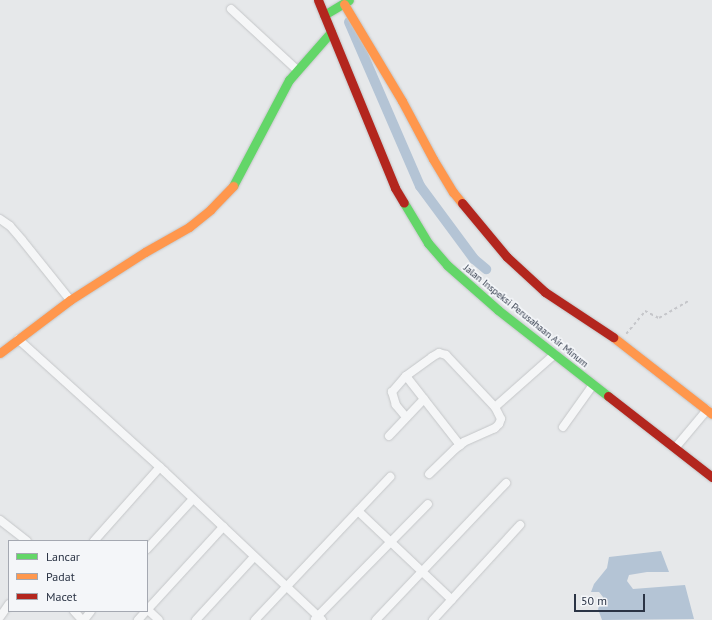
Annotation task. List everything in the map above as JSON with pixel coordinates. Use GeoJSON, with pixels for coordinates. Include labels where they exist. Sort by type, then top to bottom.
{"type":"FeatureCollection","features":[{"type":"Feature","properties":{"kind":"street","name":"Jalan Inspeksi Perusahaan Air Minum"},"geometry":{"type":"LineString","coordinates":[[318,0],[395,188],[428,243],[447,265],[471,287],[712,478]]}},
{"type":"Feature","properties":{"kind":"street"},"geometry":{"type":"LineString","coordinates":[[324,15],[346,2],[433,159],[465,208],[507,256],[546,292],[620,342],[710,412],[675,448]]}},
{"type":"Feature","properties":{"kind":"street"},"geometry":{"type":"LineString","coordinates":[[231,9],[297,70]]}},
{"type":"Feature","properties":{"kind":"street"},"geometry":{"type":"LineString","coordinates":[[0,353],[70,300],[145,252],[189,227],[223,197],[237,178],[268,117],[297,70],[331,32]]}},
{"type":"Feature","properties":{"kind":"street"},"geometry":{"type":"LineString","coordinates":[[0,219],[10,226],[70,300]]}},
{"type":"Feature","properties":{"kind":"street"},"geometry":{"type":"LineString","coordinates":[[18,339],[160,467],[318,619],[428,504]]}},
{"type":"Feature","properties":{"kind":"street"},"geometry":{"type":"LineString","coordinates":[[406,418],[396,405],[392,392],[406,376],[432,357],[441,353],[446,354],[495,407],[500,419],[499,424],[460,445],[429,474]]}},
{"type":"Feature","properties":{"kind":"street"},"geometry":{"type":"LineString","coordinates":[[495,407],[555,354]]}},
{"type":"Feature","properties":{"kind":"street"},"geometry":{"type":"LineString","coordinates":[[406,376],[460,445]]}},
{"type":"Feature","properties":{"kind":"street"},"geometry":{"type":"LineString","coordinates":[[563,427],[593,384]]}},
{"type":"Feature","properties":{"kind":"street"},"geometry":{"type":"LineString","coordinates":[[389,436],[424,399]]}},
{"type":"Feature","properties":{"kind":"street"},"geometry":{"type":"LineString","coordinates":[[95,540],[160,467]]}},
{"type":"Feature","properties":{"kind":"street"},"geometry":{"type":"LineString","coordinates":[[255,620],[285,586],[390,477]]}},
{"type":"Feature","properties":{"kind":"street"},"geometry":{"type":"LineString","coordinates":[[376,620],[506,483]]}},
{"type":"Feature","properties":{"kind":"street"},"geometry":{"type":"LineString","coordinates":[[148,548],[193,499]]}},
{"type":"Feature","properties":{"kind":"street"},"geometry":{"type":"LineString","coordinates":[[358,511],[452,600]]}},
{"type":"Feature","properties":{"kind":"street"},"geometry":{"type":"LineString","coordinates":[[1,523],[26,540]]}},
{"type":"Feature","properties":{"kind":"street"},"geometry":{"type":"LineString","coordinates":[[433,620],[520,525]]}},
{"type":"Feature","properties":{"kind":"street"},"geometry":{"type":"LineString","coordinates":[[148,609],[222,527]]}},
{"type":"Feature","properties":{"kind":"street"},"geometry":{"type":"LineString","coordinates":[[196,620],[254,557]]}},
{"type":"Feature","properties":{"kind":"street"},"geometry":{"type":"LineString","coordinates":[[0,617],[8,605]]}},
{"type":"Feature","properties":{"kind":"street"},"geometry":{"type":"LineString","coordinates":[[148,611],[159,620]]}},
{"type":"Feature","properties":{"kind":"street"},"geometry":{"type":"LineString","coordinates":[[75,612],[83,620],[90,612]]}},
{"type":"Feature","properties":{"kind":"street"},"geometry":{"type":"LineString","coordinates":[[138,620],[145,612]]}},
{"type":"Feature","properties":{"kind":"path"},"geometry":{"type":"LineString","coordinates":[[620,342],[645,311],[659,318],[688,300]]}},
{"type":"Feature","properties":{"kind":"water"},"geometry":{"type":"Polygon","coordinates":[[[661,551],[669,572],[647,572],[629,575],[627,581],[633,589],[685,585],[694,619],[602,620],[598,609],[603,597],[599,592],[591,592],[594,584],[607,568],[609,557],[661,551]]]}},
{"type":"Feature","properties":{"kind":"waterway"},"geometry":{"type":"LineString","coordinates":[[349,22],[420,186],[474,259],[486,269]]}},
{"type":"Feature","properties":{"kind":"traffic: fast"},"geometry":{"type":"LineString","coordinates":[[324,15],[349,0]]}},
{"type":"Feature","properties":{"kind":"traffic: fast"},"geometry":{"type":"LineString","coordinates":[[233,186],[289,80],[331,32]]}},
{"type":"Feature","properties":{"kind":"traffic: fast"},"geometry":{"type":"LineString","coordinates":[[404,203],[428,243],[447,265],[498,310],[608,396]]}},
{"type":"Feature","properties":{"kind":"traffic: slow"},"geometry":{"type":"LineString","coordinates":[[344,4],[402,101],[433,159],[453,192],[462,203]]}},
{"type":"Feature","properties":{"kind":"traffic: slow"},"geometry":{"type":"LineString","coordinates":[[0,353],[70,300],[145,252],[189,227],[211,209],[233,186]]}},
{"type":"Feature","properties":{"kind":"traffic: slow"},"geometry":{"type":"LineString","coordinates":[[613,337],[712,414]]}},
{"type":"Feature","properties":{"kind":"traffic: jam"},"geometry":{"type":"LineString","coordinates":[[318,0],[395,188],[404,203]]}},
{"type":"Feature","properties":{"kind":"traffic: jam"},"geometry":{"type":"LineString","coordinates":[[462,203],[507,257],[545,292],[613,337]]}},
{"type":"Feature","properties":{"kind":"traffic: jam"},"geometry":{"type":"LineString","coordinates":[[608,396],[712,477]]}}]}
